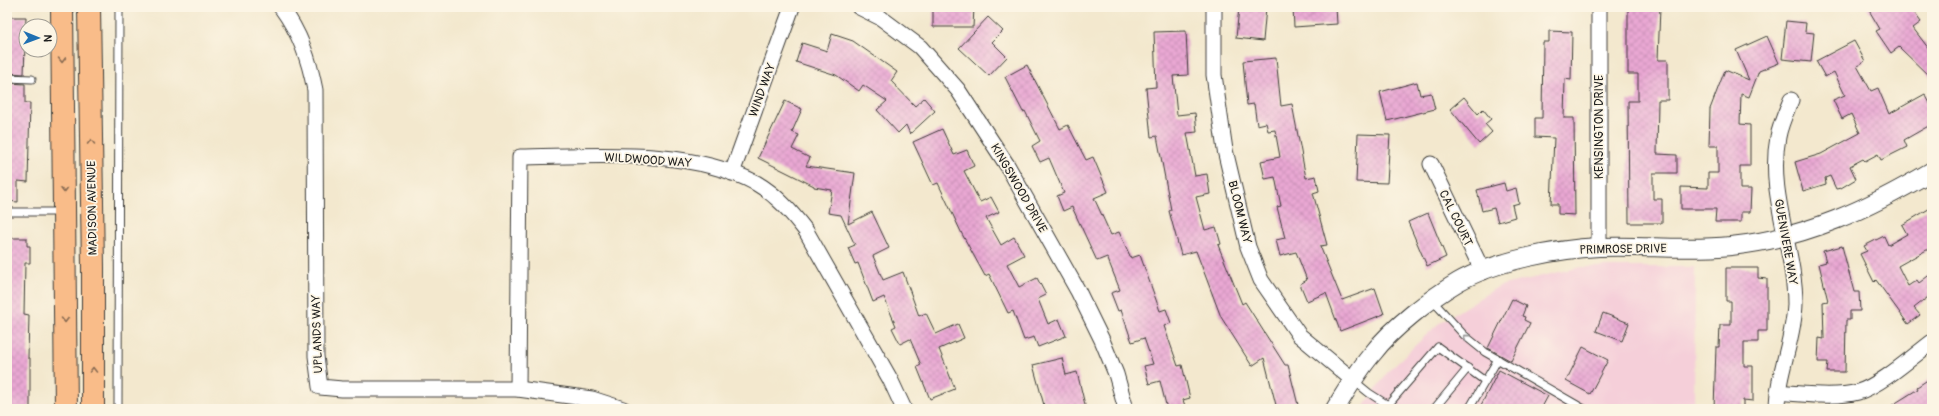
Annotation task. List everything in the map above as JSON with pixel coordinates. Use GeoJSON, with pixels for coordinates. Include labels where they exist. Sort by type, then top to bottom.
{"type":"FeatureCollection","features":[{"type":"Feature","properties":{"kind":"main road"},"geometry":{"type":"LineString","coordinates":[[62,7],[66,409]]}},
{"type":"Feature","properties":{"kind":"main road"},"geometry":{"type":"LineString","coordinates":[[79,7],[80,70],[90,89]]}},
{"type":"Feature","properties":{"kind":"main road","name":"MADISON AVENUE"},"geometry":{"type":"LineString","coordinates":[[89,7],[93,267],[93,409]]}},
{"type":"Feature","properties":{"kind":"street","name":"UPLANDS WAY"},"geometry":{"type":"LineString","coordinates":[[281,7],[294,25],[304,46],[311,68],[315,90],[316,356],[320,387],[342,389],[518,389],[592,399],[623,409]]}},
{"type":"Feature","properties":{"kind":"street","name":"WIND WAY"},"geometry":{"type":"LineString","coordinates":[[732,173],[792,7]]}},
{"type":"Feature","properties":{"kind":"street","name":"KINGSWOOD DRIVE"},"geometry":{"type":"LineString","coordinates":[[859,7],[885,13],[920,47],[958,90],[1007,165],[1078,291],[1102,340],[1116,374],[1126,409]]}},
{"type":"Feature","properties":{"kind":"street","name":"BLOOM WAY"},"geometry":{"type":"LineString","coordinates":[[1214,7],[1214,76],[1225,150],[1248,248],[1261,280],[1300,335],[1353,380]]}},
{"type":"Feature","properties":{"kind":"street","name":"KENSINGTON DRIVE"},"geometry":{"type":"LineString","coordinates":[[1599,7],[1599,247]]}},
{"type":"Feature","properties":{"kind":"street","name":"GUENIVERE WAY"},"geometry":{"type":"LineString","coordinates":[[1777,409],[1778,392],[1795,306],[1794,279],[1778,198],[1777,148],[1780,127],[1791,100]]}},
{"type":"Feature","properties":{"kind":"street","name":"WILDWOOD WAY"},"geometry":{"type":"LineString","coordinates":[[518,389],[520,157],[607,156],[654,158],[701,164],[732,173],[757,184],[772,194],[789,209],[806,231],[890,379],[904,409]]}},
{"type":"Feature","properties":{"kind":"street","name":"CAL COURT"},"geometry":{"type":"LineString","coordinates":[[1430,164],[1482,272]]}},
{"type":"Feature","properties":{"kind":"street","name":"PRIMROSE DRIVE"},"geometry":{"type":"LineString","coordinates":[[1335,409],[1353,380],[1373,353],[1392,332],[1432,300],[1459,282],[1482,272],[1505,263],[1538,255],[1599,247],[1691,249],[1732,246],[1786,236],[1850,215],[1891,194],[1932,170]]}},
{"type":"Feature","properties":{"kind":"street"},"geometry":{"type":"LineString","coordinates":[[1778,392],[1827,394],[1858,392],[1883,378],[1932,342]]}},
{"type":"Feature","properties":{"kind":"lane"},"geometry":{"type":"LineString","coordinates":[[118,409],[119,7]]}},
{"type":"Feature","properties":{"kind":"lane"},"geometry":{"type":"LineString","coordinates":[[7,78],[32,79]]}},
{"type":"Feature","properties":{"kind":"lane"},"geometry":{"type":"LineString","coordinates":[[7,212],[64,212]]}},
{"type":"Feature","properties":{"kind":"lane"},"geometry":{"type":"LineString","coordinates":[[1432,300],[1464,335],[1485,352],[1584,409]]}},
{"type":"Feature","properties":{"kind":"lane"},"geometry":{"type":"LineString","coordinates":[[1353,380],[1391,407],[1438,347],[1485,381]]}},
{"type":"Feature","properties":{"kind":"lane"},"geometry":{"type":"LineString","coordinates":[[1469,409],[1498,359]]}},
{"type":"Feature","properties":{"kind":"lane"},"geometry":{"type":"LineString","coordinates":[[1434,409],[1468,368]]}},
{"type":"Feature","properties":{"kind":"shaded area"},"geometry":{"type":"Polygon","coordinates":[[[1581,267],[1695,267],[1694,409],[1362,409],[1389,370],[1438,324],[1499,286],[1581,267]]]}},
{"type":"Feature","properties":{"kind":"building"},"geometry":{"type":"Polygon","coordinates":[[[933,7],[974,7],[973,27],[933,27],[933,7]]]}},
{"type":"Feature","properties":{"kind":"building"},"geometry":{"type":"Polygon","coordinates":[[[1239,7],[1266,7],[1263,41],[1236,38],[1239,7]]]}},
{"type":"Feature","properties":{"kind":"building"},"geometry":{"type":"Polygon","coordinates":[[[1293,7],[1336,7],[1337,24],[1294,27],[1293,7]]]}},
{"type":"Feature","properties":{"kind":"building"},"geometry":{"type":"Polygon","coordinates":[[[1628,7],[1660,7],[1658,60],[1668,60],[1668,100],[1658,100],[1657,154],[1677,155],[1677,173],[1653,173],[1653,199],[1662,199],[1662,223],[1629,223],[1628,101],[1638,101],[1638,74],[1628,74],[1628,7]]]}},
{"type":"Feature","properties":{"kind":"building"},"geometry":{"type":"Polygon","coordinates":[[[1867,7],[1910,7],[1921,22],[1913,28],[1932,53],[1932,79],[1899,47],[1891,53],[1876,31],[1880,29],[1867,7]]]}},
{"type":"Feature","properties":{"kind":"building"},"geometry":{"type":"Polygon","coordinates":[[[7,17],[26,17],[18,18],[18,58],[25,58],[24,74],[7,73],[7,17]]]}},
{"type":"Feature","properties":{"kind":"building"},"geometry":{"type":"Polygon","coordinates":[[[988,17],[1003,31],[992,42],[1007,57],[989,76],[959,48],[988,17]]]}},
{"type":"Feature","properties":{"kind":"building"},"geometry":{"type":"Polygon","coordinates":[[[1786,21],[1806,23],[1805,32],[1814,33],[1811,62],[1782,59],[1786,21]]]}},
{"type":"Feature","properties":{"kind":"building"},"geometry":{"type":"Polygon","coordinates":[[[1186,31],[1188,75],[1173,76],[1177,115],[1195,113],[1197,132],[1187,133],[1195,176],[1207,174],[1210,194],[1196,197],[1205,230],[1216,227],[1221,244],[1218,245],[1242,304],[1245,302],[1285,365],[1288,365],[1299,409],[1277,409],[1264,358],[1252,366],[1221,317],[1196,251],[1181,255],[1169,211],[1171,210],[1157,136],[1151,137],[1146,88],[1156,87],[1154,32],[1186,31]]]}},
{"type":"Feature","properties":{"kind":"building"},"geometry":{"type":"Polygon","coordinates":[[[1549,31],[1572,32],[1571,80],[1565,79],[1564,118],[1574,118],[1575,215],[1558,214],[1558,204],[1551,204],[1554,138],[1535,137],[1535,118],[1542,118],[1543,42],[1549,42],[1549,31]]]}},
{"type":"Feature","properties":{"kind":"building"},"geometry":{"type":"Polygon","coordinates":[[[832,34],[853,41],[897,72],[891,81],[915,106],[924,98],[935,111],[910,134],[906,125],[898,133],[877,110],[887,101],[863,85],[859,91],[836,75],[796,62],[802,43],[827,51],[832,34]]]}},
{"type":"Feature","properties":{"kind":"building"},"geometry":{"type":"Polygon","coordinates":[[[1767,36],[1779,63],[1759,71],[1749,97],[1741,94],[1740,124],[1750,125],[1750,166],[1740,166],[1740,189],[1751,189],[1750,212],[1741,212],[1741,222],[1715,222],[1716,209],[1681,209],[1681,187],[1708,188],[1708,173],[1718,173],[1718,146],[1709,146],[1710,109],[1725,70],[1749,80],[1736,50],[1767,36]]]}},
{"type":"Feature","properties":{"kind":"building"},"geometry":{"type":"Polygon","coordinates":[[[1854,41],[1865,61],[1857,66],[1871,91],[1878,88],[1889,114],[1925,94],[1932,107],[1932,124],[1904,140],[1907,147],[1881,160],[1878,154],[1865,161],[1863,159],[1850,166],[1856,179],[1841,188],[1836,189],[1830,176],[1825,178],[1826,184],[1803,191],[1795,162],[1821,154],[1860,133],[1851,114],[1842,119],[1833,100],[1845,95],[1834,72],[1825,77],[1816,61],[1854,41]]]}},
{"type":"Feature","properties":{"kind":"building"},"geometry":{"type":"Polygon","coordinates":[[[1276,58],[1281,106],[1292,104],[1306,178],[1316,176],[1319,191],[1313,193],[1327,245],[1320,246],[1342,300],[1375,288],[1384,314],[1340,331],[1326,293],[1307,301],[1300,284],[1307,280],[1296,252],[1280,256],[1276,240],[1285,238],[1277,207],[1281,206],[1275,177],[1265,179],[1261,161],[1280,157],[1275,130],[1268,131],[1266,123],[1257,125],[1254,104],[1247,105],[1243,61],[1276,58]]]}},
{"type":"Feature","properties":{"kind":"building"},"geometry":{"type":"Polygon","coordinates":[[[1027,65],[1060,129],[1068,125],[1086,160],[1093,157],[1108,192],[1094,198],[1111,235],[1119,232],[1131,258],[1140,255],[1160,311],[1166,309],[1171,323],[1164,326],[1178,366],[1182,365],[1190,398],[1183,400],[1186,409],[1167,409],[1160,381],[1149,384],[1144,366],[1153,364],[1144,338],[1132,342],[1121,310],[1118,311],[1111,293],[1120,290],[1107,257],[1097,261],[1072,207],[1063,211],[1057,196],[1064,193],[1049,158],[1040,162],[1032,146],[1040,141],[1025,111],[1023,112],[1005,77],[1027,65]]]}},
{"type":"Feature","properties":{"kind":"building"},"geometry":{"type":"Polygon","coordinates":[[[1417,82],[1420,95],[1431,93],[1435,109],[1387,121],[1380,92],[1417,82]]]}},
{"type":"Feature","properties":{"kind":"building"},"geometry":{"type":"Polygon","coordinates":[[[7,83],[25,84],[25,103],[30,103],[28,182],[18,181],[18,202],[7,201],[7,83]]]}},
{"type":"Feature","properties":{"kind":"building"},"geometry":{"type":"Polygon","coordinates":[[[1464,97],[1478,114],[1483,109],[1491,119],[1485,124],[1492,132],[1479,144],[1450,109],[1464,97]]]}},
{"type":"Feature","properties":{"kind":"building"},"geometry":{"type":"Polygon","coordinates":[[[785,101],[802,109],[792,132],[799,135],[792,149],[810,158],[806,166],[855,173],[848,224],[872,212],[889,248],[873,256],[883,280],[903,272],[919,316],[926,313],[936,334],[958,324],[964,338],[939,349],[955,389],[930,399],[917,367],[921,365],[910,339],[900,344],[892,328],[896,326],[884,297],[873,302],[858,263],[855,264],[848,248],[855,245],[841,215],[828,213],[832,190],[814,187],[758,158],[785,101]]]}},
{"type":"Feature","properties":{"kind":"building"},"geometry":{"type":"Polygon","coordinates":[[[942,129],[954,155],[967,150],[974,166],[964,171],[980,202],[991,197],[999,212],[986,218],[1001,245],[1014,237],[1024,255],[1007,264],[1019,287],[1037,278],[1046,295],[1038,299],[1048,324],[1059,319],[1066,336],[1038,347],[1034,337],[1024,340],[1013,311],[1008,313],[989,274],[985,276],[962,234],[938,183],[933,185],[913,142],[942,129]]]}},
{"type":"Feature","properties":{"kind":"building"},"geometry":{"type":"Polygon","coordinates":[[[1358,134],[1390,135],[1387,183],[1356,182],[1358,134]]]}},
{"type":"Feature","properties":{"kind":"building"},"geometry":{"type":"Polygon","coordinates":[[[1504,183],[1506,191],[1516,188],[1519,203],[1512,205],[1515,217],[1498,222],[1494,208],[1482,211],[1477,190],[1504,183]]]}},
{"type":"Feature","properties":{"kind":"building"},"geometry":{"type":"Polygon","coordinates":[[[1932,207],[1932,247],[1898,266],[1908,286],[1917,280],[1919,283],[1932,273],[1932,294],[1914,308],[1920,315],[1908,324],[1876,280],[1874,282],[1860,254],[1867,251],[1864,246],[1884,236],[1888,245],[1907,234],[1902,225],[1932,207]]]}},
{"type":"Feature","properties":{"kind":"building"},"geometry":{"type":"Polygon","coordinates":[[[1428,213],[1446,257],[1427,266],[1408,222],[1428,213]]]}},
{"type":"Feature","properties":{"kind":"building"},"geometry":{"type":"Polygon","coordinates":[[[7,238],[27,238],[27,246],[30,246],[30,263],[25,263],[24,314],[29,315],[28,358],[30,358],[30,409],[7,409],[7,238]]]}},
{"type":"Feature","properties":{"kind":"building"},"geometry":{"type":"Polygon","coordinates":[[[1842,246],[1854,292],[1859,292],[1860,311],[1850,311],[1850,320],[1846,320],[1845,372],[1827,372],[1828,362],[1818,362],[1819,338],[1824,339],[1823,302],[1828,301],[1819,264],[1826,262],[1823,251],[1842,246]]]}},
{"type":"Feature","properties":{"kind":"building"},"geometry":{"type":"Polygon","coordinates":[[[1726,268],[1758,268],[1758,278],[1767,279],[1767,331],[1758,331],[1758,342],[1744,342],[1744,366],[1753,366],[1753,401],[1743,400],[1743,409],[1714,409],[1716,347],[1719,347],[1720,325],[1731,325],[1731,301],[1726,301],[1726,268]]]}},
{"type":"Feature","properties":{"kind":"building"},"geometry":{"type":"Polygon","coordinates":[[[1512,299],[1526,306],[1522,316],[1525,317],[1524,320],[1530,323],[1511,361],[1488,348],[1512,299]]]}},
{"type":"Feature","properties":{"kind":"building"},"geometry":{"type":"Polygon","coordinates":[[[1603,313],[1629,323],[1622,341],[1596,331],[1603,313]]]}},
{"type":"Feature","properties":{"kind":"building"},"geometry":{"type":"Polygon","coordinates":[[[1583,347],[1608,360],[1590,394],[1566,381],[1583,347]]]}},
{"type":"Feature","properties":{"kind":"building"},"geometry":{"type":"Polygon","coordinates":[[[1062,358],[1066,375],[1077,372],[1086,409],[1045,409],[1033,365],[1062,358]]]}},
{"type":"Feature","properties":{"kind":"building"},"geometry":{"type":"Polygon","coordinates":[[[1499,370],[1548,396],[1541,409],[1479,409],[1499,370]]]}},
{"type":"Feature","properties":{"kind":"building"},"geometry":{"type":"Polygon","coordinates":[[[1932,377],[1932,409],[1886,409],[1918,389],[1917,387],[1932,377]]]}}]}
